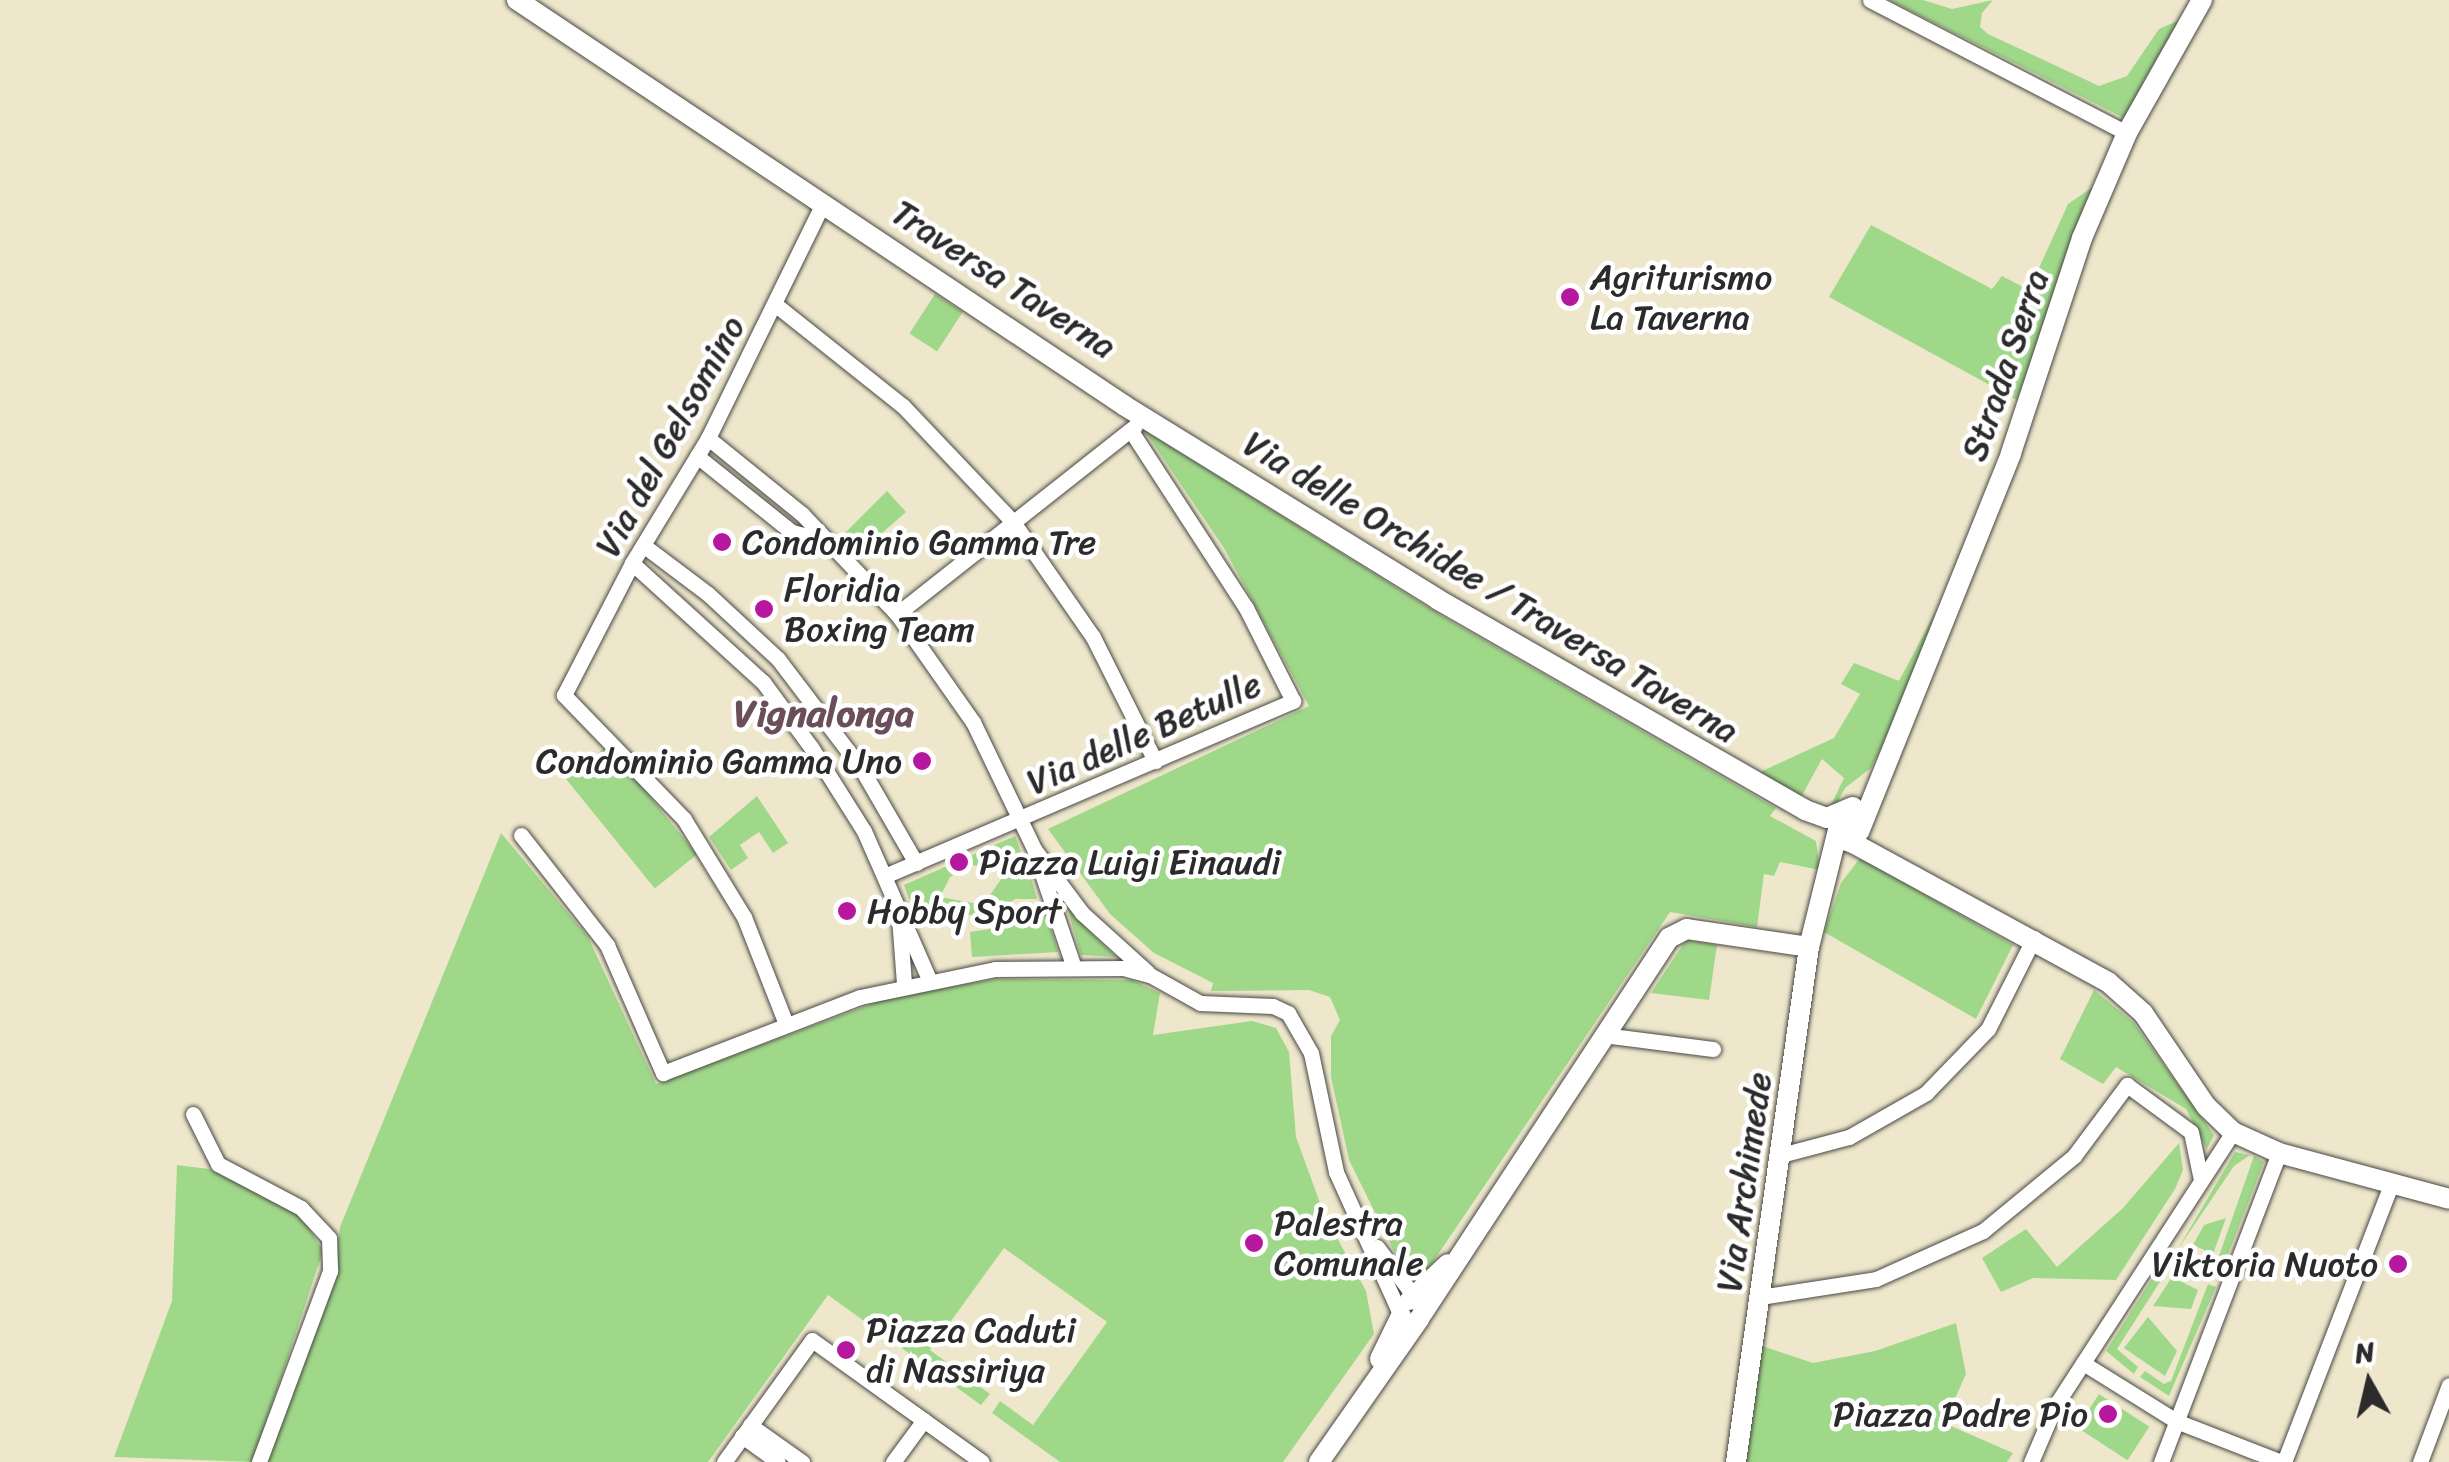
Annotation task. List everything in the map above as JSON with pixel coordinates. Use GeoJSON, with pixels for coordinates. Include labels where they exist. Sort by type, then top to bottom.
{"type":"FeatureCollection","features":[{"type":"Feature","properties":{"kind":"main road"},"geometry":{"type":"LineString","coordinates":[[517,0],[823,204]]}},
{"type":"Feature","properties":{"kind":"main road","name":"Strada Serra"},"geometry":{"type":"LineString","coordinates":[[1844,833],[1889,760],[2128,133],[2202,0]]}},
{"type":"Feature","properties":{"kind":"main road","name":"Via delle Orchidee / Traversa Taverna"},"geometry":{"type":"LineString","coordinates":[[823,204],[1138,423],[1437,599],[2108,982],[2143,1013],[2206,1106],[2234,1132],[2279,1154],[2449,1199]]}},
{"type":"Feature","properties":{"kind":"main road","name":"Via Archimede"},"geometry":{"type":"LineString","coordinates":[[1736,1462],[1809,948],[1844,833]]}},
{"type":"Feature","properties":{"kind":"main road"},"geometry":{"type":"LineString","coordinates":[[1305,1462],[1411,1308],[1487,1216],[1603,1035],[1680,930],[1809,948]]}},
{"type":"Feature","properties":{"kind":"main road"},"geometry":{"type":"LineString","coordinates":[[1319,1462],[1411,1308],[1487,1216]]}},
{"type":"Feature","properties":{"kind":"street"},"geometry":{"type":"LineString","coordinates":[[1870,0],[2128,133]]}},
{"type":"Feature","properties":{"kind":"street","name":"Via del Gelsomino"},"geometry":{"type":"LineString","coordinates":[[786,1024],[744,917],[705,851],[647,774],[564,695],[632,563],[708,438],[823,204]]}},
{"type":"Feature","properties":{"kind":"street"},"geometry":{"type":"LineString","coordinates":[[776,305],[903,406],[1013,522],[1093,637],[1156,761]]}},
{"type":"Feature","properties":{"kind":"street"},"geometry":{"type":"LineString","coordinates":[[896,614],[1138,423]]}},
{"type":"Feature","properties":{"kind":"street","name":"Via delle Betulle"},"geometry":{"type":"LineString","coordinates":[[887,876],[1292,701],[1246,608],[1138,423]]}},
{"type":"Feature","properties":{"kind":"street"},"geometry":{"type":"LineString","coordinates":[[708,438],[832,542],[896,614],[973,722],[1034,849],[1073,965]]}},
{"type":"Feature","properties":{"kind":"street"},"geometry":{"type":"LineString","coordinates":[[697,456],[792,532],[832,542]]}},
{"type":"Feature","properties":{"kind":"street"},"geometry":{"type":"LineString","coordinates":[[643,545],[744,626],[836,731],[916,863]]}},
{"type":"Feature","properties":{"kind":"street"},"geometry":{"type":"LineString","coordinates":[[632,563],[724,643],[811,747],[887,876],[929,978]]}},
{"type":"Feature","properties":{"kind":"street"},"geometry":{"type":"LineString","coordinates":[[724,643],[744,626]]}},
{"type":"Feature","properties":{"kind":"street"},"geometry":{"type":"LineString","coordinates":[[811,747],[836,731]]}},
{"type":"Feature","properties":{"kind":"street"},"geometry":{"type":"LineString","coordinates":[[521,835],[607,945],[664,1073],[786,1024],[929,978],[1073,965],[1150,975]]}},
{"type":"Feature","properties":{"kind":"street"},"geometry":{"type":"LineString","coordinates":[[1034,849],[1082,913],[1150,975],[1200,1003],[1273,1006],[1300,1027],[1312,1053],[1330,1154],[1363,1227],[1411,1308]]}},
{"type":"Feature","properties":{"kind":"street"},"geometry":{"type":"LineString","coordinates":[[898,903],[904,984]]}},
{"type":"Feature","properties":{"kind":"street"},"geometry":{"type":"LineString","coordinates":[[1781,1156],[1862,1131],[1938,1083],[1988,1028],[2034,938]]}},
{"type":"Feature","properties":{"kind":"street"},"geometry":{"type":"LineString","coordinates":[[1603,1035],[1713,1049]]}},
{"type":"Feature","properties":{"kind":"street"},"geometry":{"type":"LineString","coordinates":[[1760,1297],[1876,1279],[1971,1238],[2053,1177],[2127,1086],[2191,1132],[2201,1180]]}},
{"type":"Feature","properties":{"kind":"street"},"geometry":{"type":"LineString","coordinates":[[193,1114],[218,1164],[301,1208],[329,1238],[330,1271],[260,1462]]}},
{"type":"Feature","properties":{"kind":"street"},"geometry":{"type":"LineString","coordinates":[[2032,1462],[2055,1406],[2234,1132]]}},
{"type":"Feature","properties":{"kind":"street"},"geometry":{"type":"LineString","coordinates":[[2160,1462],[2279,1154]]}},
{"type":"Feature","properties":{"kind":"street"},"geometry":{"type":"LineString","coordinates":[[2083,1363],[2176,1421],[2283,1462],[2391,1184]]}},
{"type":"Feature","properties":{"kind":"street"},"geometry":{"type":"LineString","coordinates":[[1363,1227],[1402,1276],[1411,1308]]}},
{"type":"Feature","properties":{"kind":"street"},"geometry":{"type":"LineString","coordinates":[[724,1462],[812,1340],[982,1462]]}},
{"type":"Feature","properties":{"kind":"street"},"geometry":{"type":"LineString","coordinates":[[2420,1462],[2448,1389]]}},
{"type":"Feature","properties":{"kind":"street"},"geometry":{"type":"LineString","coordinates":[[893,1462],[924,1420]]}},
{"type":"Feature","properties":{"kind":"street"},"geometry":{"type":"LineString","coordinates":[[746,1431],[778,1462]]}},
{"type":"Feature","properties":{"kind":"street"},"geometry":{"type":"LineString","coordinates":[[746,1431],[802,1462]]}},
{"type":"Feature","properties":{"kind":"green space"},"geometry":{"type":"Polygon","coordinates":[[[1889,0],[1923,0],[1952,9],[1993,0],[1982,13],[1980,27],[1988,34],[2099,86],[2127,76],[2159,29],[2182,19],[2124,118],[1889,0]]]}},
{"type":"Feature","properties":{"kind":"green space"},"geometry":{"type":"Polygon","coordinates":[[[2093,187],[2017,400],[1829,297],[1871,225],[1992,289],[2002,276],[2029,290],[2068,204],[2093,187]]]}},
{"type":"Feature","properties":{"kind":"green space"},"geometry":{"type":"Polygon","coordinates":[[[935,294],[963,312],[937,351],[909,333],[935,294]]]}},
{"type":"Feature","properties":{"kind":"green space"},"geometry":{"type":"Polygon","coordinates":[[[1144,430],[1445,618],[1776,808],[1770,816],[1816,841],[1820,870],[1780,862],[1774,876],[1764,874],[1757,927],[1670,912],[1426,1272],[1413,1271],[1394,1251],[1349,1160],[1331,1077],[1331,1036],[1340,1020],[1330,997],[1309,990],[1211,991],[1213,983],[1154,953],[1110,914],[1048,829],[1309,706],[1224,548],[1144,430]]]}},
{"type":"Feature","properties":{"kind":"green space"},"geometry":{"type":"Polygon","coordinates":[[[887,491],[906,512],[858,554],[842,536],[887,491]]]}},
{"type":"Feature","properties":{"kind":"green space"},"geometry":{"type":"Polygon","coordinates":[[[1937,609],[1908,695],[1871,768],[1845,788],[1834,809],[1830,807],[1844,778],[1822,759],[1801,797],[1758,773],[1834,738],[1860,694],[1841,684],[1854,663],[1899,681],[1937,609]]]}},
{"type":"Feature","properties":{"kind":"green space"},"geometry":{"type":"Polygon","coordinates":[[[608,745],[697,855],[655,889],[566,779],[608,745]]]}},
{"type":"Feature","properties":{"kind":"green space"},"geometry":{"type":"Polygon","coordinates":[[[757,796],[788,843],[773,853],[759,832],[740,845],[748,858],[731,870],[709,837],[757,796]]]}},
{"type":"Feature","properties":{"kind":"green space"},"geometry":{"type":"Polygon","coordinates":[[[501,833],[588,937],[656,1084],[888,998],[996,979],[1132,980],[1160,993],[1153,1035],[1252,1021],[1276,1028],[1289,1052],[1296,1137],[1324,1214],[1366,1291],[1374,1334],[1283,1462],[1060,1462],[992,1413],[1000,1401],[1033,1425],[1107,1322],[1004,1248],[930,1350],[990,1394],[981,1405],[828,1295],[708,1462],[266,1462],[334,1279],[340,1227],[501,833]]]}},
{"type":"Feature","properties":{"kind":"green space"},"geometry":{"type":"Polygon","coordinates":[[[1015,836],[1028,871],[970,865],[950,877],[940,897],[983,905],[1006,872],[1031,877],[1037,899],[1015,899],[988,919],[961,913],[938,919],[911,905],[904,885],[1015,836]]]}},
{"type":"Feature","properties":{"kind":"green space"},"geometry":{"type":"Polygon","coordinates":[[[1860,858],[2013,945],[1976,1019],[1824,932],[1841,883],[1860,858]]]}},
{"type":"Feature","properties":{"kind":"green space"},"geometry":{"type":"Polygon","coordinates":[[[1022,903],[1045,909],[1058,952],[972,957],[970,932],[996,928],[1022,903]]]}},
{"type":"Feature","properties":{"kind":"green space"},"geometry":{"type":"Polygon","coordinates":[[[1067,907],[1091,933],[1116,957],[1081,955],[1067,907]]]}},
{"type":"Feature","properties":{"kind":"green space"},"geometry":{"type":"Polygon","coordinates":[[[1686,940],[1717,945],[1709,1000],[1651,993],[1686,940]]]}},
{"type":"Feature","properties":{"kind":"green space"},"geometry":{"type":"Polygon","coordinates":[[[2094,990],[2134,1023],[2214,1135],[2207,1149],[2186,1109],[2116,1067],[2103,1084],[2060,1059],[2094,990]]]}},
{"type":"Feature","properties":{"kind":"green space"},"geometry":{"type":"Polygon","coordinates":[[[2179,1143],[2183,1170],[2175,1189],[2116,1280],[2033,1278],[2001,1292],[1982,1258],[2026,1229],[2057,1267],[2123,1208],[2179,1143]]]}},
{"type":"Feature","properties":{"kind":"green space"},"geometry":{"type":"Polygon","coordinates":[[[2235,1152],[2250,1155],[2234,1166],[2176,1252],[2235,1152]]]}},
{"type":"Feature","properties":{"kind":"green space"},"geometry":{"type":"Polygon","coordinates":[[[2254,1156],[2264,1162],[2218,1280],[2212,1276],[2254,1156]]]}},
{"type":"Feature","properties":{"kind":"green space"},"geometry":{"type":"Polygon","coordinates":[[[177,1165],[209,1169],[301,1215],[323,1251],[253,1462],[114,1457],[172,1301],[177,1165]]]}},
{"type":"Feature","properties":{"kind":"green space"},"geometry":{"type":"Polygon","coordinates":[[[2226,1218],[2213,1254],[2193,1245],[2204,1225],[2226,1218]]]}},
{"type":"Feature","properties":{"kind":"green space"},"geometry":{"type":"Polygon","coordinates":[[[2168,1254],[2172,1263],[2117,1349],[2138,1367],[2134,1374],[2106,1351],[2168,1254]]]}},
{"type":"Feature","properties":{"kind":"green space"},"geometry":{"type":"Polygon","coordinates":[[[2172,1277],[2198,1290],[2191,1309],[2153,1306],[2172,1277]]]}},
{"type":"Feature","properties":{"kind":"green space"},"geometry":{"type":"Polygon","coordinates":[[[2208,1284],[2216,1287],[2169,1396],[2140,1377],[2145,1371],[2164,1384],[2171,1381],[2208,1284]]]}},
{"type":"Feature","properties":{"kind":"green space"},"geometry":{"type":"Polygon","coordinates":[[[2148,1317],[2177,1351],[2165,1376],[2124,1348],[2148,1317]]]}},
{"type":"Feature","properties":{"kind":"green space"},"geometry":{"type":"Polygon","coordinates":[[[1956,1323],[1966,1374],[1944,1423],[2013,1453],[2007,1462],[1745,1462],[1762,1346],[1813,1363],[1875,1351],[1956,1323]]]}},
{"type":"Feature","properties":{"kind":"green space"},"geometry":{"type":"Polygon","coordinates":[[[2099,1394],[2149,1427],[2128,1460],[2077,1428],[2099,1394]]]}},
{"type":"Feature","properties":{"kind":"place","name":"Agriturismo La Taverna"},"geometry":{"type":"Point","coordinates":[1570,297]}},
{"type":"Feature","properties":{"kind":"place","name":"Condominio Gamma Tre"},"geometry":{"type":"Point","coordinates":[722,542]}},
{"type":"Feature","properties":{"kind":"place","name":"Floridia Boxing Team"},"geometry":{"type":"Point","coordinates":[764,609]}},
{"type":"Feature","properties":{"kind":"place","name":"Condominio Gamma Uno"},"geometry":{"type":"Point","coordinates":[922,761]}},
{"type":"Feature","properties":{"kind":"place","name":"Piazza Luigi Einaudi"},"geometry":{"type":"Point","coordinates":[959,862]}},
{"type":"Feature","properties":{"kind":"place","name":"Hobby Sport"},"geometry":{"type":"Point","coordinates":[847,911]}},
{"type":"Feature","properties":{"kind":"place","name":"Palestra Comunale"},"geometry":{"type":"Point","coordinates":[1254,1243]}},
{"type":"Feature","properties":{"kind":"place","name":"Viktoria Nuoto"},"geometry":{"type":"Point","coordinates":[2398,1264]}},
{"type":"Feature","properties":{"kind":"place","name":"Piazza Caduti di Nassiriya"},"geometry":{"type":"Point","coordinates":[846,1350]}},
{"type":"Feature","properties":{"kind":"place","name":"Piazza Padre Pio"},"geometry":{"type":"Point","coordinates":[2108,1414]}},
{"type":"Feature","properties":{"kind":"district","name":"Vignalonga"},"geometry":{"type":"Point","coordinates":[824,714]}}]}
